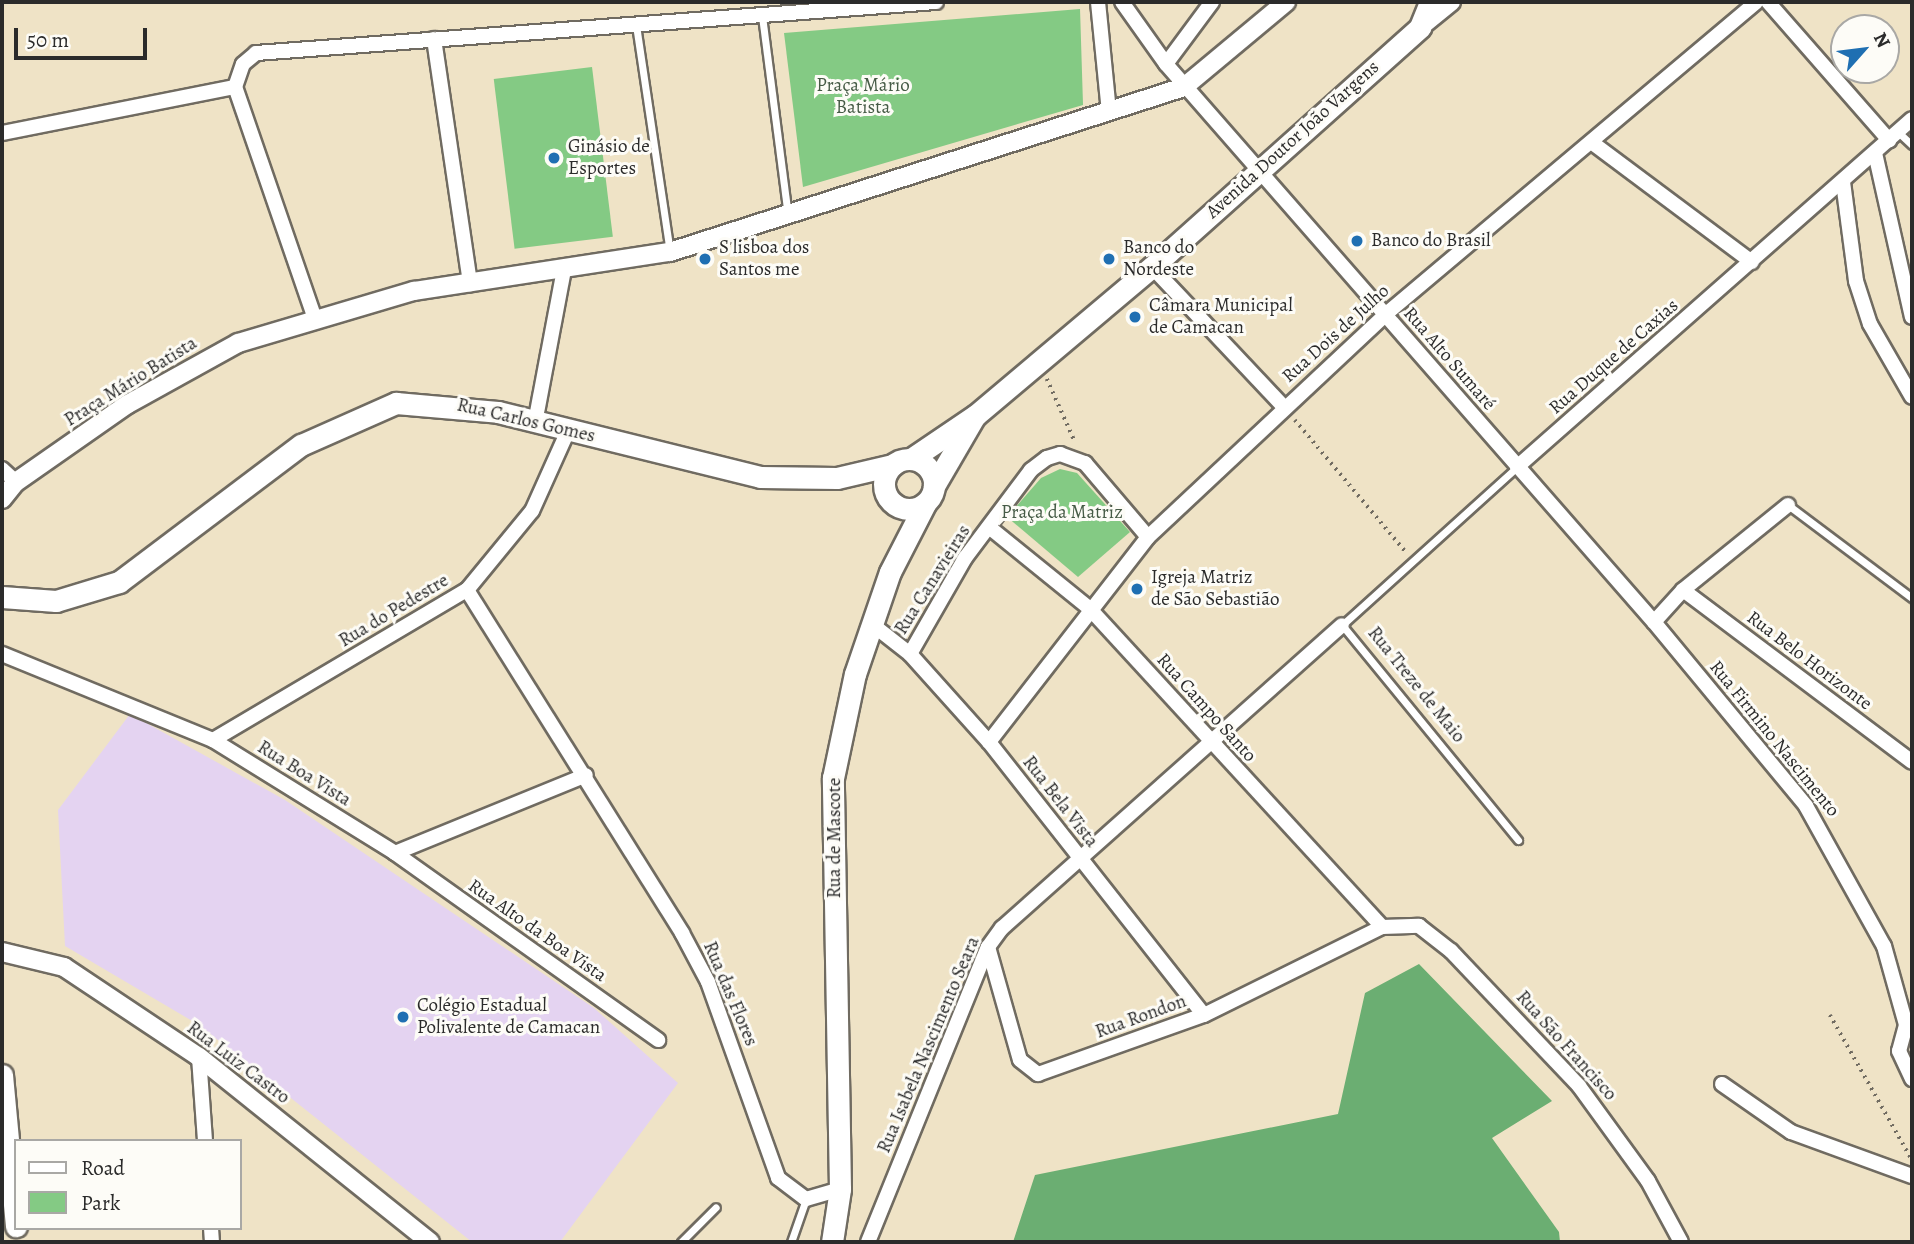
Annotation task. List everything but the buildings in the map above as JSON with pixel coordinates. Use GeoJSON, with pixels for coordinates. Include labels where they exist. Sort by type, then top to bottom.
{"type":"FeatureCollection","features":[{"type":"Feature","properties":{"kind":"main road"},"geometry":{"type":"LineString","coordinates":[[1420,27],[1430,2]]}},
{"type":"Feature","properties":{"kind":"main road","name":"Avenida Doutor João Vargens"},"geometry":{"type":"LineString","coordinates":[[902,462],[976,415],[1152,267],[1420,27]]}},
{"type":"Feature","properties":{"kind":"main road","name":"Rua Carlos Gomes"},"geometry":{"type":"LineString","coordinates":[[2,597],[56,601],[119,582],[301,444],[352,417],[396,403],[449,403],[760,477],[838,478],[902,462]]}},
{"type":"Feature","properties":{"kind":"main road","name":"Avenida Doutor João Vargens"},"geometry":{"type":"LineString","coordinates":[[930,495],[976,415]]}},
{"type":"Feature","properties":{"kind":"main road"},"geometry":{"type":"LineString","coordinates":[[902,462],[929,468],[930,495],[907,509],[890,500],[884,482],[902,462]]}},
{"type":"Feature","properties":{"kind":"main road","name":"Rua de Mascote"},"geometry":{"type":"LineString","coordinates":[[832,1242],[840,1189],[834,778],[873,625],[891,570],[930,495]]}},
{"type":"Feature","properties":{"kind":"main road"},"geometry":{"type":"LineString","coordinates":[[2,1075],[14,1205]]}},
{"type":"Feature","properties":{"kind":"street"},"geometry":{"type":"LineString","coordinates":[[314,316],[235,87],[249,57],[267,49],[936,2]]}},
{"type":"Feature","properties":{"kind":"street"},"geometry":{"type":"LineString","coordinates":[[1098,2],[1109,112]]}},
{"type":"Feature","properties":{"kind":"street"},"geometry":{"type":"LineString","coordinates":[[1122,2],[1166,64],[1212,2]]}},
{"type":"Feature","properties":{"kind":"street"},"geometry":{"type":"LineString","coordinates":[[1184,87],[1286,2]]}},
{"type":"Feature","properties":{"kind":"street","name":"Avenida Doutor João Vargens"},"geometry":{"type":"LineString","coordinates":[[1420,27],[1451,2]]}},
{"type":"Feature","properties":{"kind":"street","name":"Rua Dois de Julho"},"geometry":{"type":"LineString","coordinates":[[989,741],[1089,608],[1148,537],[1386,314],[1594,144],[1756,2]]}},
{"type":"Feature","properties":{"kind":"street"},"geometry":{"type":"LineString","coordinates":[[1768,2],[1893,136]]}},
{"type":"Feature","properties":{"kind":"street"},"geometry":{"type":"LineString","coordinates":[[434,39],[470,284]]}},
{"type":"Feature","properties":{"kind":"street","name":"Rua Alto Sumaré"},"geometry":{"type":"LineString","coordinates":[[1166,64],[1256,173],[1386,314],[1517,467]]}},
{"type":"Feature","properties":{"kind":"street"},"geometry":{"type":"LineString","coordinates":[[2,133],[235,87]]}},
{"type":"Feature","properties":{"kind":"street","name":"Praça Mário Batista"},"geometry":{"type":"LineString","coordinates":[[2,499],[16,482],[188,366],[314,316],[470,284],[670,252],[1184,87]]}},
{"type":"Feature","properties":{"kind":"street","name":"Rua Duque de Caxias"},"geometry":{"type":"LineString","coordinates":[[1517,467],[1912,120]]}},
{"type":"Feature","properties":{"kind":"street"},"geometry":{"type":"LineString","coordinates":[[1594,144],[1752,262]]}},
{"type":"Feature","properties":{"kind":"street"},"geometry":{"type":"LineString","coordinates":[[1875,153],[1912,317]]}},
{"type":"Feature","properties":{"kind":"street"},"geometry":{"type":"LineString","coordinates":[[1843,182],[1856,281],[1870,324],[1912,397]]}},
{"type":"Feature","properties":{"kind":"street"},"geometry":{"type":"LineString","coordinates":[[1152,267],[1284,407]]}},
{"type":"Feature","properties":{"kind":"street"},"geometry":{"type":"LineString","coordinates":[[536,422],[564,270]]}},
{"type":"Feature","properties":{"kind":"street","name":"Rua do Pedestre"},"geometry":{"type":"LineString","coordinates":[[213,740],[467,590],[532,511],[568,431]]}},
{"type":"Feature","properties":{"kind":"street"},"geometry":{"type":"LineString","coordinates":[[989,527],[1048,458],[1060,454],[1085,463],[1148,537]]}},
{"type":"Feature","properties":{"kind":"street","name":"Rua Firmino Nascimento"},"geometry":{"type":"LineString","coordinates":[[1517,467],[1654,622],[1806,806],[1844,863],[1884,946],[1906,1026],[1899,1051],[1912,1079]]}},
{"type":"Feature","properties":{"kind":"street"},"geometry":{"type":"LineString","coordinates":[[2,469],[16,482]]}},
{"type":"Feature","properties":{"kind":"street"},"geometry":{"type":"LineString","coordinates":[[1654,622],[1683,590],[1788,505]]}},
{"type":"Feature","properties":{"kind":"street","name":"Rua Campo Santo"},"geometry":{"type":"LineString","coordinates":[[989,527],[1089,608],[1382,927]]}},
{"type":"Feature","properties":{"kind":"street","name":"Rua Canavieiras"},"geometry":{"type":"LineString","coordinates":[[910,654],[989,527]]}},
{"type":"Feature","properties":{"kind":"street","name":"Rua das Flores"},"geometry":{"type":"LineString","coordinates":[[467,590],[586,775],[708,982],[778,1178],[806,1199]]}},
{"type":"Feature","properties":{"kind":"street","name":"Rua Belo Horizonte"},"geometry":{"type":"LineString","coordinates":[[1683,590],[1912,762]]}},
{"type":"Feature","properties":{"kind":"street","name":"Rua Bela Vista"},"geometry":{"type":"LineString","coordinates":[[873,625],[910,654],[989,741],[1079,859],[1205,1015]]}},
{"type":"Feature","properties":{"kind":"street","name":"Rua Treze de Maio"},"geometry":{"type":"LineString","coordinates":[[1210,741],[1342,625]]}},
{"type":"Feature","properties":{"kind":"street","name":"Rua Boa Vista"},"geometry":{"type":"LineString","coordinates":[[2,654],[213,740],[395,853]]}},
{"type":"Feature","properties":{"kind":"street","name":"Rua Isabela Nascimento Seara"},"geometry":{"type":"LineString","coordinates":[[869,1242],[988,947],[1079,859],[1210,741]]}},
{"type":"Feature","properties":{"kind":"street"},"geometry":{"type":"LineString","coordinates":[[395,853],[586,775]]}},
{"type":"Feature","properties":{"kind":"street","name":"Rua Alto da Boa Vista"},"geometry":{"type":"LineString","coordinates":[[395,853],[657,1040]]}},
{"type":"Feature","properties":{"kind":"street","name":"Rua São Francisco"},"geometry":{"type":"LineString","coordinates":[[1382,927],[1419,926],[1451,951],[1613,1129],[1681,1242]]}},
{"type":"Feature","properties":{"kind":"street","name":"Rua Rondon"},"geometry":{"type":"LineString","coordinates":[[988,947],[1020,1060],[1030,1073],[1205,1015],[1382,927]]}},
{"type":"Feature","properties":{"kind":"street","name":"Rua Luiz Castro"},"geometry":{"type":"LineString","coordinates":[[2,951],[64,967],[199,1057],[430,1242]]}},
{"type":"Feature","properties":{"kind":"street"},"geometry":{"type":"LineString","coordinates":[[199,1057],[205,1139]]}},
{"type":"Feature","properties":{"kind":"street"},"geometry":{"type":"LineString","coordinates":[[1722,1084],[1791,1132],[1912,1176]]}},
{"type":"Feature","properties":{"kind":"street"},"geometry":{"type":"LineString","coordinates":[[806,1199],[840,1189]]}},
{"type":"Feature","properties":{"kind":"lane"},"geometry":{"type":"LineString","coordinates":[[762,16],[788,215]]}},
{"type":"Feature","properties":{"kind":"lane"},"geometry":{"type":"LineString","coordinates":[[636,25],[670,252]]}},
{"type":"Feature","properties":{"kind":"lane"},"geometry":{"type":"LineString","coordinates":[[1893,136],[1912,145]]}},
{"type":"Feature","properties":{"kind":"lane","name":"Rua Duque de Caxias"},"geometry":{"type":"LineString","coordinates":[[1342,625],[1517,467]]}},
{"type":"Feature","properties":{"kind":"lane"},"geometry":{"type":"LineString","coordinates":[[1788,505],[1912,598]]}},
{"type":"Feature","properties":{"kind":"lane","name":"Rua Treze de Maio"},"geometry":{"type":"LineString","coordinates":[[1342,625],[1518,840]]}},
{"type":"Feature","properties":{"kind":"lane"},"geometry":{"type":"LineString","coordinates":[[791,1242],[806,1199]]}},
{"type":"Feature","properties":{"kind":"lane"},"geometry":{"type":"LineString","coordinates":[[681,1242],[716,1207]]}},
{"type":"Feature","properties":{"kind":"path"},"geometry":{"type":"LineString","coordinates":[[1039,362],[1085,463]]}},
{"type":"Feature","properties":{"kind":"path"},"geometry":{"type":"LineString","coordinates":[[1284,407],[1413,561]]}},
{"type":"Feature","properties":{"kind":"path"},"geometry":{"type":"LineString","coordinates":[[1830,1015],[1912,1160]]}},
{"type":"Feature","properties":{"kind":"shaded area","name":"Colégio Estadual Polivalente de Camacan"},"geometry":{"type":"Polygon","coordinates":[[[130,714],[285,800],[594,1008],[678,1083],[560,1242],[472,1242],[199,1025],[65,946],[58,810],[130,714]]]}},
{"type":"Feature","properties":{"kind":"green space","name":"Praça Mário Batista"},"geometry":{"type":"Polygon","coordinates":[[[1080,9],[1083,105],[803,187],[784,33],[1080,9]]]}},
{"type":"Feature","properties":{"kind":"green space","name":"Ginásio de Esportes"},"geometry":{"type":"Polygon","coordinates":[[[592,67],[613,237],[515,249],[494,79],[592,67]]]}},
{"type":"Feature","properties":{"kind":"green space","name":"Praça da Matriz"},"geometry":{"type":"Polygon","coordinates":[[[1060,469],[1077,473],[1130,532],[1078,577],[1007,517],[1041,478],[1060,469]]]}},
{"type":"Feature","properties":{"kind":"green space"},"geometry":{"type":"Polygon","coordinates":[[[1419,964],[1552,1101],[1492,1138],[1559,1232],[1560,1242],[1013,1242],[1035,1175],[1338,1114],[1365,993],[1419,964]]]}},
{"type":"Feature","properties":{"kind":"place","name":"Ginásio de Esportes"},"geometry":{"type":"Point","coordinates":[554,158]}},
{"type":"Feature","properties":{"kind":"place","name":"Banco do Brasil"},"geometry":{"type":"Point","coordinates":[1357,241]}},
{"type":"Feature","properties":{"kind":"place","name":"S lisboa dos Santos me"},"geometry":{"type":"Point","coordinates":[705,259]}},
{"type":"Feature","properties":{"kind":"place","name":"Banco do Nordeste"},"geometry":{"type":"Point","coordinates":[1109,259]}},
{"type":"Feature","properties":{"kind":"place","name":"Câmara Municipal de Camacan"},"geometry":{"type":"Point","coordinates":[1135,317]}},
{"type":"Feature","properties":{"kind":"place","name":"Igreja Matriz de São Sebastião"},"geometry":{"type":"Point","coordinates":[1137,589]}},
{"type":"Feature","properties":{"kind":"place","name":"Colégio Estadual Polivalente de Camacan"},"geometry":{"type":"Point","coordinates":[403,1017]}}]}
